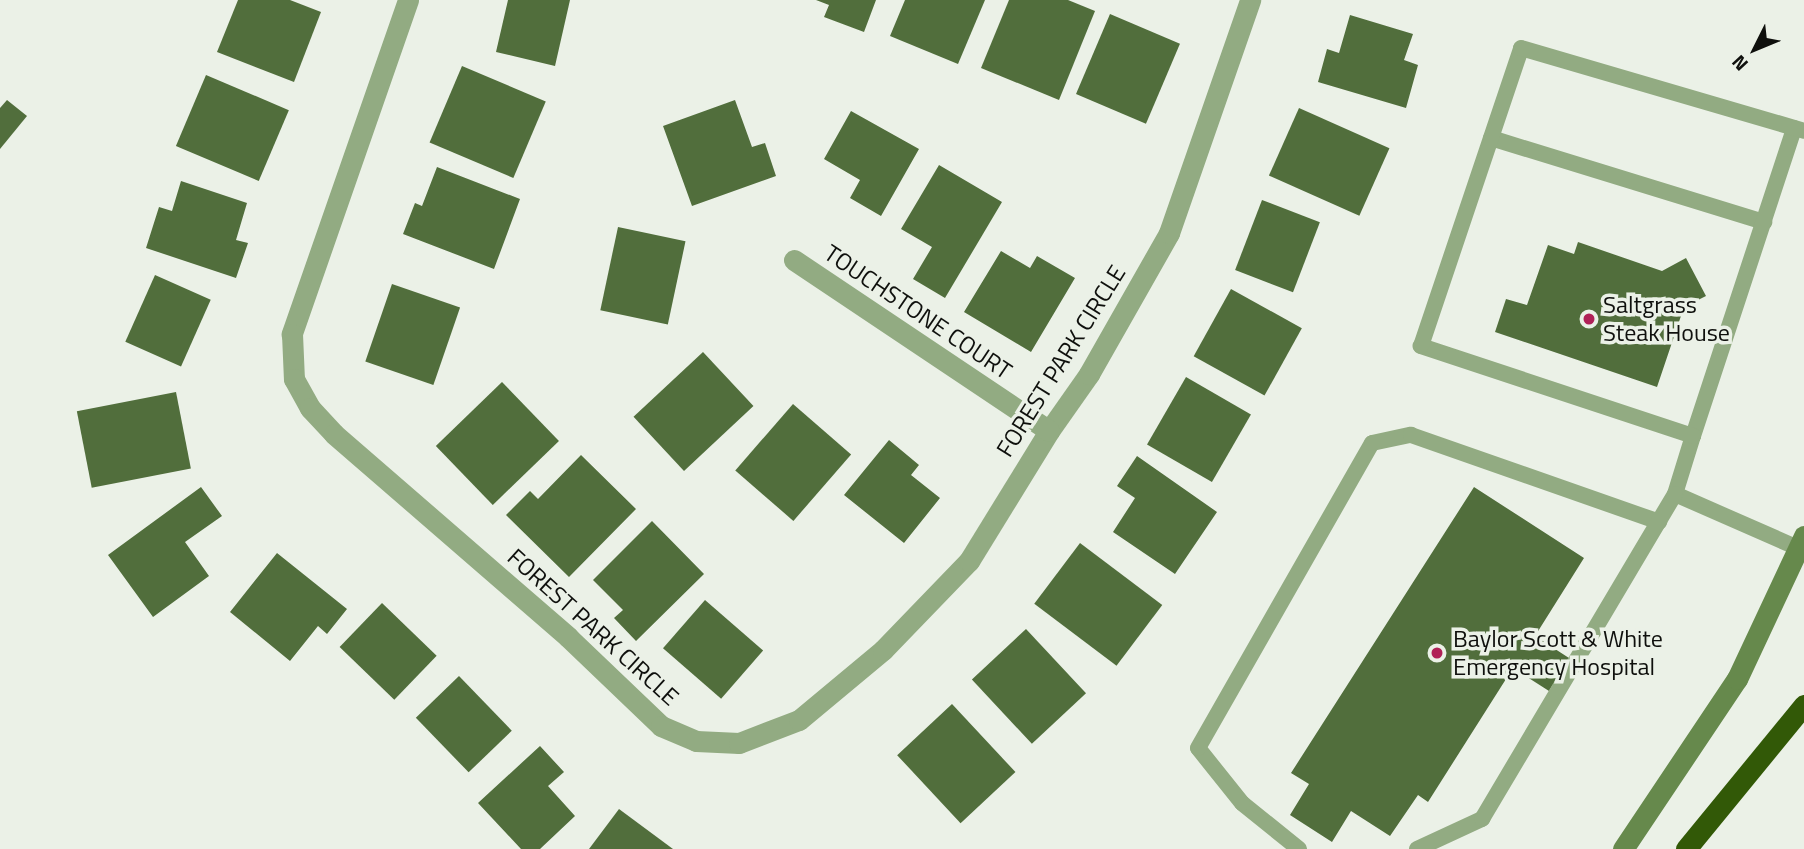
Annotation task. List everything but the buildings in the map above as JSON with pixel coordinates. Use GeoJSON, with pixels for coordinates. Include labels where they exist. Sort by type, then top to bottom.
{"type":"FeatureCollection","features":[{"type":"Feature","properties":{"kind":"highway"},"geometry":{"type":"LineString","coordinates":[[1686,849],[1804,705]]}},
{"type":"Feature","properties":{"kind":"main road"},"geometry":{"type":"LineString","coordinates":[[1623,849],[1737,679],[1801,542]]}},
{"type":"Feature","properties":{"kind":"street","name":"FOREST PARK CIRCLE"},"geometry":{"type":"LineString","coordinates":[[408,0],[292,334],[294,379],[310,408],[334,434],[568,637],[661,726],[696,741],[739,743],[799,720],[883,650],[969,561],[1049,431],[1090,374],[1168,233],[1250,0]]}},
{"type":"Feature","properties":{"kind":"street","name":"TOUCHSTONE COURT"},"geometry":{"type":"LineString","coordinates":[[794,260],[1049,431]]}},
{"type":"Feature","properties":{"kind":"lane"},"geometry":{"type":"LineString","coordinates":[[1418,849],[1482,819],[1675,494],[1763,222],[1799,130],[1521,48],[1421,346],[1693,436]]}},
{"type":"Feature","properties":{"kind":"lane"},"geometry":{"type":"LineString","coordinates":[[1491,138],[1763,222]]}},
{"type":"Feature","properties":{"kind":"lane"},"geometry":{"type":"LineString","coordinates":[[1299,849],[1242,803],[1198,748],[1372,443],[1411,435],[1659,522]]}},
{"type":"Feature","properties":{"kind":"lane"},"geometry":{"type":"LineString","coordinates":[[1675,494],[1801,542]]}},
{"type":"Feature","properties":{"kind":"place","name":"Saltgrass Steak House"},"geometry":{"type":"Point","coordinates":[1589,319]}},
{"type":"Feature","properties":{"kind":"place","name":"Baylor Scott & White Emergency Hospital"},"geometry":{"type":"Point","coordinates":[1437,653]}}]}
